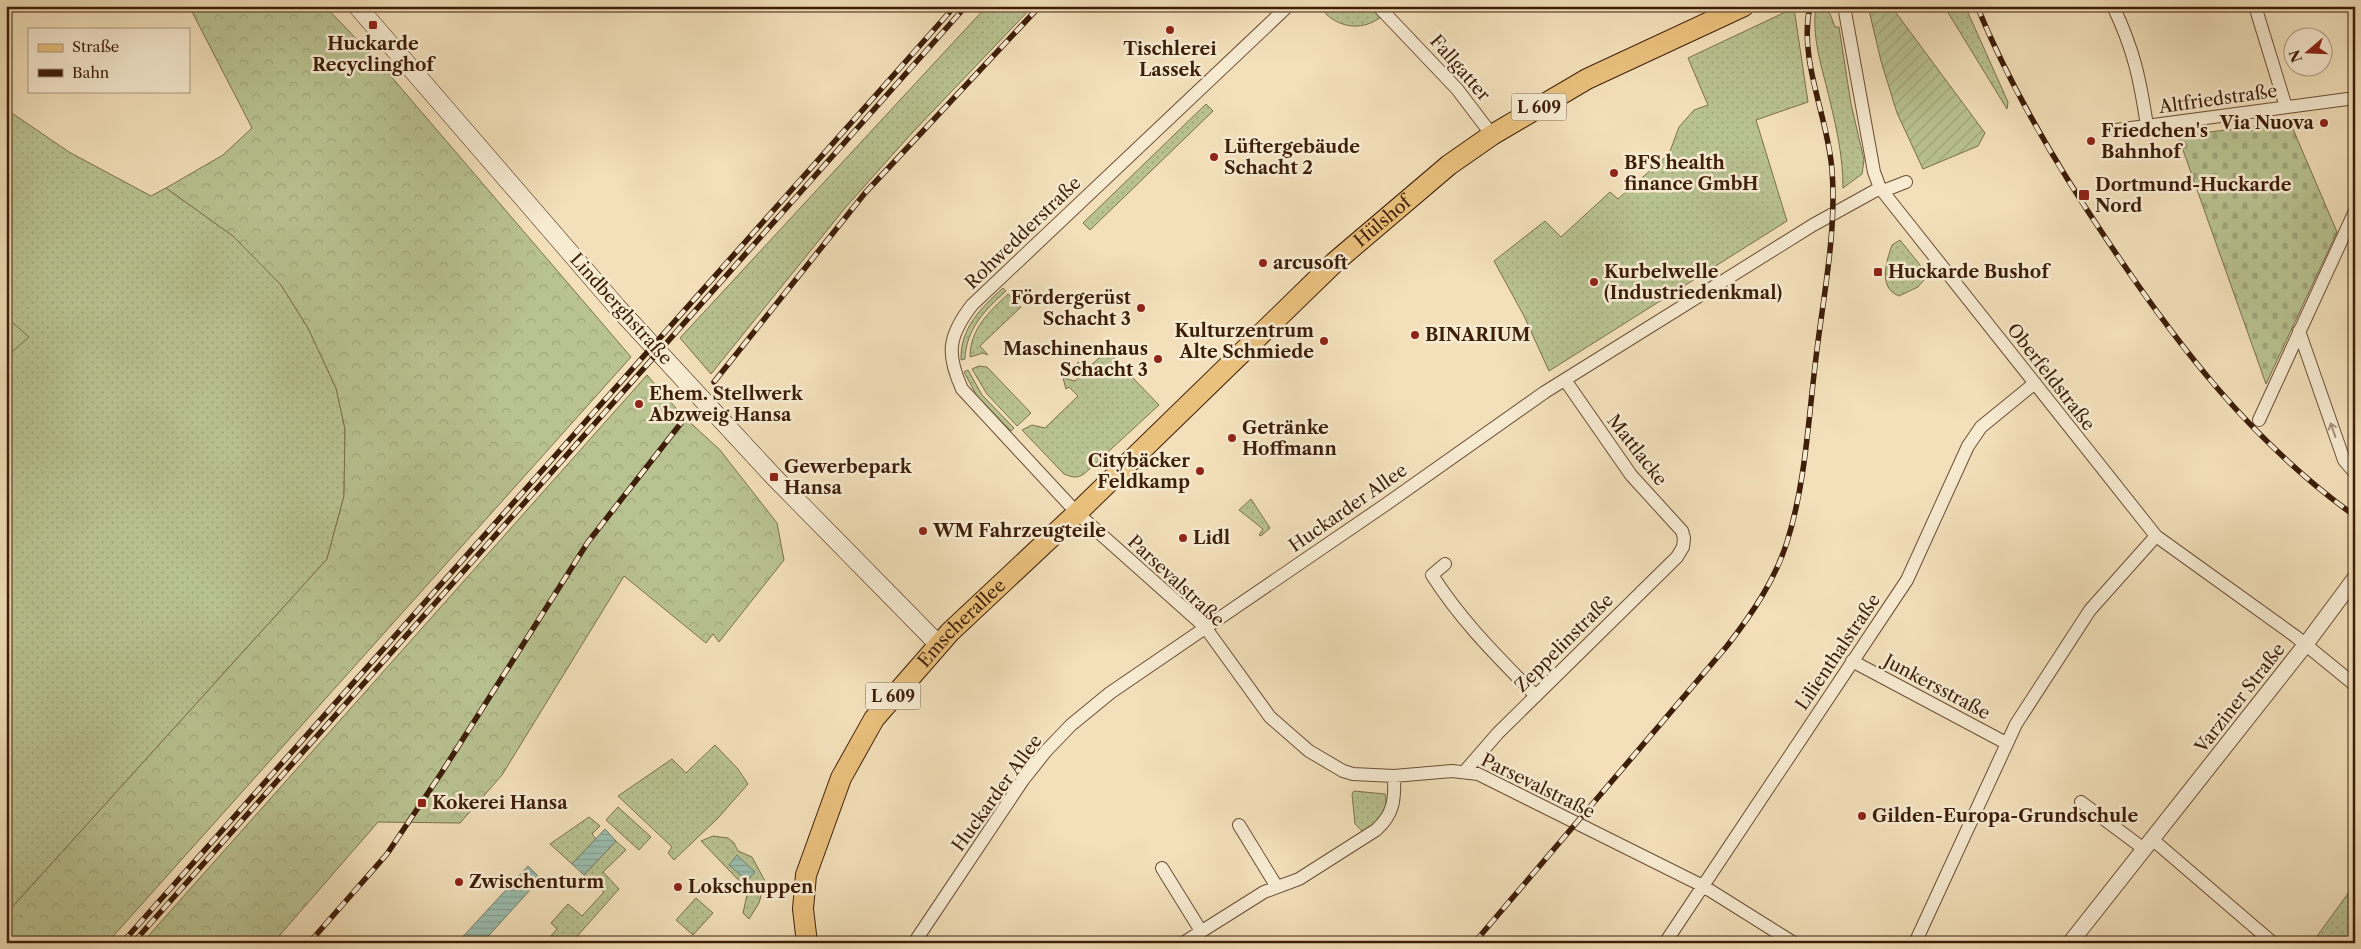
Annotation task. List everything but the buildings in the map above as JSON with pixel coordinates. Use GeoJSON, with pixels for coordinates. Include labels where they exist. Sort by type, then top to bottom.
{"type":"FeatureCollection","features":[{"type":"Feature","properties":{"kind":"main road","name":"Lindberghstraße"},"geometry":{"type":"LineString","coordinates":[[357,6],[618,307],[774,478],[938,644]]}},
{"type":"Feature","properties":{"kind":"main road","name":"Hülshof"},"geometry":{"type":"LineString","coordinates":[[1077,513],[1336,262],[1449,165],[1492,135],[1587,79],[1744,6]]}},
{"type":"Feature","properties":{"kind":"main road","name":"Emscherallee"},"geometry":{"type":"LineString","coordinates":[[807,943],[802,909],[806,875],[841,778],[874,719],[938,644],[1077,513]]}},
{"type":"Feature","properties":{"kind":"street","name":"Rohwedderstraße"},"geometry":{"type":"LineString","coordinates":[[1077,513],[962,389],[954,371],[951,355],[953,337],[959,322],[972,305],[1288,6]]}},
{"type":"Feature","properties":{"kind":"street","name":"Fallgatter"},"geometry":{"type":"LineString","coordinates":[[1378,6],[1457,89],[1492,135]]}},
{"type":"Feature","properties":{"kind":"street","name":"Altfriedstraße"},"geometry":{"type":"LineString","coordinates":[[2113,6],[2128,37],[2135,59],[2147,126]]}},
{"type":"Feature","properties":{"kind":"street"},"geometry":{"type":"LineString","coordinates":[[2255,6],[2286,107]]}},
{"type":"Feature","properties":{"kind":"street","name":"Oberfeldstraße"},"geometry":{"type":"LineString","coordinates":[[1843,7],[1874,172],[1882,189],[2156,536],[2306,644],[2355,685]]}},
{"type":"Feature","properties":{"kind":"street","name":"Altfriedstraße"},"geometry":{"type":"LineString","coordinates":[[2116,130],[2355,98]]}},
{"type":"Feature","properties":{"kind":"street","name":"Huckarder Allee"},"geometry":{"type":"LineString","coordinates":[[914,943],[1023,780],[1071,725],[1110,693],[1565,380],[1812,225],[1882,189],[1906,182]]}},
{"type":"Feature","properties":{"kind":"street"},"geometry":{"type":"LineString","coordinates":[[2259,420],[2298,331],[2355,211]]}},
{"type":"Feature","properties":{"kind":"street"},"geometry":{"type":"LineString","coordinates":[[2298,331],[2344,460],[2355,473]]}},
{"type":"Feature","properties":{"kind":"street","name":"Mattlacke"},"geometry":{"type":"LineString","coordinates":[[1565,380],[1630,475],[1677,524],[1684,538]]}},
{"type":"Feature","properties":{"kind":"street","name":"Lilienthalstraße"},"geometry":{"type":"LineString","coordinates":[[1665,943],[1907,580],[1968,446],[1981,426],[2035,384]]}},
{"type":"Feature","properties":{"kind":"street","name":"Parsevalstraße"},"geometry":{"type":"LineString","coordinates":[[1077,513],[1205,627],[1270,717],[1309,751],[1342,771],[1353,774],[1394,776],[1465,771],[1485,777],[1703,886],[1794,943]]}},
{"type":"Feature","properties":{"kind":"street"},"geometry":{"type":"LineString","coordinates":[[1916,943],[2016,724],[2090,610],[2156,536]]}},
{"type":"Feature","properties":{"kind":"street","name":"Zeppelinstraße"},"geometry":{"type":"LineString","coordinates":[[1465,771],[1498,733],[1677,557],[1683,548],[1684,538]]}},
{"type":"Feature","properties":{"kind":"street"},"geometry":{"type":"LineString","coordinates":[[1445,564],[1432,575],[1451,604],[1472,631],[1536,696]]}},
{"type":"Feature","properties":{"kind":"street","name":"Varziner Straße"},"geometry":{"type":"LineString","coordinates":[[2070,943],[2306,644],[2355,578]]}},
{"type":"Feature","properties":{"kind":"street","name":"Junkersstraße"},"geometry":{"type":"LineString","coordinates":[[1852,662],[2006,743]]}},
{"type":"Feature","properties":{"kind":"street"},"geometry":{"type":"LineString","coordinates":[[1183,943],[1264,892],[1299,880],[1376,830],[1386,821],[1392,809],[1395,796],[1394,776]]}},
{"type":"Feature","properties":{"kind":"street"},"geometry":{"type":"LineString","coordinates":[[2081,802],[2148,844],[2273,943]]}},
{"type":"Feature","properties":{"kind":"street"},"geometry":{"type":"LineString","coordinates":[[1239,825],[1277,887]]}},
{"type":"Feature","properties":{"kind":"street"},"geometry":{"type":"LineString","coordinates":[[1162,868],[1202,931]]}},
{"type":"Feature","properties":{"kind":"green space"},"geometry":{"type":"Polygon","coordinates":[[[189,6],[325,6],[383,67],[631,357],[107,943],[6,943],[6,914],[327,559],[344,496],[345,429],[336,388],[308,328],[281,285],[233,236],[166,188],[223,155],[252,128],[189,6]]]}},
{"type":"Feature","properties":{"kind":"green space"},"geometry":{"type":"Polygon","coordinates":[[[987,6],[1033,6],[911,134],[845,208],[711,374],[680,338],[987,6]]]}},
{"type":"Feature","properties":{"kind":"green space"},"geometry":{"type":"Polygon","coordinates":[[[1319,6],[1366,6],[1381,17],[1365,25],[1348,25],[1332,19],[1319,6]]]}},
{"type":"Feature","properties":{"kind":"green space"},"geometry":{"type":"Polygon","coordinates":[[[1816,6],[1827,6],[1835,27],[1839,27],[1851,104],[1864,160],[1862,174],[1843,188],[1837,133],[1816,42],[1816,6]]]}},
{"type":"Feature","properties":{"kind":"green space"},"geometry":{"type":"Polygon","coordinates":[[[1868,6],[1891,6],[1985,133],[1978,146],[1923,169],[1897,113],[1881,61],[1868,6]]]}},
{"type":"Feature","properties":{"kind":"green space"},"geometry":{"type":"Polygon","coordinates":[[[1944,6],[1965,6],[2008,102],[2007,109],[1944,6]]]}},
{"type":"Feature","properties":{"kind":"green space"},"geometry":{"type":"Polygon","coordinates":[[[1794,8],[1808,102],[1756,120],[1787,221],[1549,371],[1524,316],[1494,261],[1545,221],[1561,237],[1610,192],[1618,199],[1669,154],[1679,127],[1694,110],[1708,105],[1688,58],[1794,8]]]}},
{"type":"Feature","properties":{"kind":"green space"},"geometry":{"type":"Polygon","coordinates":[[[1206,104],[1213,111],[1090,230],[1083,223],[1206,104]]]}},
{"type":"Feature","properties":{"kind":"green space"},"geometry":{"type":"Polygon","coordinates":[[[6,109],[69,152],[151,196],[166,188],[236,238],[281,285],[308,328],[336,388],[345,429],[344,496],[327,559],[6,914],[6,109]]]}},
{"type":"Feature","properties":{"kind":"green space"},"geometry":{"type":"Polygon","coordinates":[[[2290,122],[2337,232],[2266,384],[2178,136],[2290,122]]]}},
{"type":"Feature","properties":{"kind":"green space"},"geometry":{"type":"Polygon","coordinates":[[[1900,240],[1928,275],[1918,287],[1899,296],[1888,287],[1885,274],[1892,245],[1900,240]]]}},
{"type":"Feature","properties":{"kind":"green space"},"geometry":{"type":"Polygon","coordinates":[[[1003,288],[1006,291],[984,313],[973,329],[966,348],[965,359],[961,360],[964,338],[968,328],[987,303],[1003,288]]]}},
{"type":"Feature","properties":{"kind":"green space"},"geometry":{"type":"Polygon","coordinates":[[[1008,294],[1021,307],[980,346],[988,355],[983,353],[970,357],[973,338],[977,330],[988,314],[1008,294]]]}},
{"type":"Feature","properties":{"kind":"green space"},"geometry":{"type":"Polygon","coordinates":[[[6,317],[29,337],[6,357],[6,317]]]}},
{"type":"Feature","properties":{"kind":"green space"},"geometry":{"type":"Polygon","coordinates":[[[1107,351],[1159,405],[1084,474],[1076,477],[1069,476],[1064,474],[1022,430],[1032,425],[1045,428],[1078,396],[1069,387],[1066,389],[1063,378],[1075,381],[1087,369],[1077,366],[1078,362],[1091,365],[1107,351]]]}},
{"type":"Feature","properties":{"kind":"green space"},"geometry":{"type":"Polygon","coordinates":[[[979,366],[987,367],[1031,413],[1017,426],[987,394],[972,369],[979,366]]]}},
{"type":"Feature","properties":{"kind":"green space"},"geometry":{"type":"Polygon","coordinates":[[[968,370],[982,395],[1014,428],[1011,431],[977,396],[964,372],[968,370]]]}},
{"type":"Feature","properties":{"kind":"green space"},"geometry":{"type":"Polygon","coordinates":[[[647,375],[682,415],[720,450],[777,523],[784,560],[719,642],[713,634],[706,643],[624,576],[502,775],[460,823],[378,822],[273,943],[142,943],[647,375]]]}},
{"type":"Feature","properties":{"kind":"green space"},"geometry":{"type":"Polygon","coordinates":[[[1251,499],[1270,528],[1261,536],[1259,535],[1263,529],[1239,510],[1251,499]]]}},
{"type":"Feature","properties":{"kind":"green space"},"geometry":{"type":"Polygon","coordinates":[[[715,745],[738,769],[748,784],[718,818],[674,860],[668,853],[672,847],[618,796],[672,759],[686,773],[715,745]]]}},
{"type":"Feature","properties":{"kind":"green space"},"geometry":{"type":"Polygon","coordinates":[[[1354,791],[1385,794],[1384,812],[1378,821],[1363,832],[1355,824],[1352,794],[1354,791]]]}},
{"type":"Feature","properties":{"kind":"green space"},"geometry":{"type":"Polygon","coordinates":[[[618,807],[651,837],[639,850],[606,820],[618,807]]]}},
{"type":"Feature","properties":{"kind":"green space"},"geometry":{"type":"Polygon","coordinates":[[[589,817],[600,826],[592,834],[596,839],[572,864],[550,844],[589,817]]]}},
{"type":"Feature","properties":{"kind":"green space"},"geometry":{"type":"Polygon","coordinates":[[[713,836],[728,838],[734,843],[738,851],[752,857],[765,881],[759,903],[749,919],[743,913],[748,890],[701,841],[713,836]]]}},
{"type":"Feature","properties":{"kind":"green space"},"geometry":{"type":"Polygon","coordinates":[[[616,841],[626,850],[603,872],[619,889],[571,943],[545,943],[557,929],[551,923],[568,904],[582,916],[604,892],[584,875],[616,841]]]}},
{"type":"Feature","properties":{"kind":"green space"},"geometry":{"type":"Polygon","coordinates":[[[2355,884],[2355,943],[2312,943],[2355,884]]]}},
{"type":"Feature","properties":{"kind":"green space"},"geometry":{"type":"Polygon","coordinates":[[[696,898],[713,913],[693,935],[676,920],[696,898]]]}},
{"type":"Feature","properties":{"kind":"shaded area"},"geometry":{"type":"Polygon","coordinates":[[[605,829],[616,841],[584,875],[572,864],[605,829]]]}},
{"type":"Feature","properties":{"kind":"shaded area"},"geometry":{"type":"Polygon","coordinates":[[[737,855],[755,872],[747,881],[729,865],[737,855]]]}},
{"type":"Feature","properties":{"kind":"shaded area"},"geometry":{"type":"Polygon","coordinates":[[[528,866],[542,880],[533,890],[531,889],[482,943],[457,943],[528,866]]]}},
{"type":"Feature","properties":{"kind":"railway"},"geometry":{"type":"LineString","coordinates":[[122,943],[955,6]]}},
{"type":"Feature","properties":{"kind":"railway"},"geometry":{"type":"LineString","coordinates":[[133,943],[966,6]]}},
{"type":"Feature","properties":{"kind":"railway"},"geometry":{"type":"LineString","coordinates":[[714,382],[865,193],[1040,6]]}},
{"type":"Feature","properties":{"kind":"railway"},"geometry":{"type":"LineString","coordinates":[[1474,943],[1727,646],[1762,596],[1782,556],[1793,520],[1802,477],[1831,244],[1832,170],[1808,47],[1807,26],[1810,6]]}},
{"type":"Feature","properties":{"kind":"railway"},"geometry":{"type":"LineString","coordinates":[[1977,6],[2020,97],[2070,184],[2161,317],[2218,389],[2249,423],[2317,487],[2355,516]]}},
{"type":"Feature","properties":{"kind":"railway"},"geometry":{"type":"LineString","coordinates":[[309,943],[387,854],[442,772],[588,542],[685,418]]}},
{"type":"Feature","properties":{"kind":"place","name":"Huckarde Recyclinghof"},"geometry":{"type":"Point","coordinates":[373,25]}},
{"type":"Feature","properties":{"kind":"place","name":"Tischlerei Lassek"},"geometry":{"type":"Point","coordinates":[1170,30]}},
{"type":"Feature","properties":{"kind":"place","name":"Via Nuova"},"geometry":{"type":"Point","coordinates":[2324,123]}},
{"type":"Feature","properties":{"kind":"place","name":"Friedchen's Bahnhof"},"geometry":{"type":"Point","coordinates":[2091,141]}},
{"type":"Feature","properties":{"kind":"place","name":"Lüftergebäude Schacht 2"},"geometry":{"type":"Point","coordinates":[1214,157]}},
{"type":"Feature","properties":{"kind":"place","name":"BFS health finance GmbH"},"geometry":{"type":"Point","coordinates":[1614,173]}},
{"type":"Feature","properties":{"kind":"place","name":"Dortmund-Huckarde Nord"},"geometry":{"type":"Point","coordinates":[2084,195]}},
{"type":"Feature","properties":{"kind":"place","name":"arcusoft"},"geometry":{"type":"Point","coordinates":[1263,263]}},
{"type":"Feature","properties":{"kind":"place","name":"Huckarde Bushof"},"geometry":{"type":"Point","coordinates":[1878,272]}},
{"type":"Feature","properties":{"kind":"place","name":"Kurbelwelle (Industriedenkmal)"},"geometry":{"type":"Point","coordinates":[1594,282]}},
{"type":"Feature","properties":{"kind":"place","name":"Fördergerüst Schacht 3"},"geometry":{"type":"Point","coordinates":[1141,308]}},
{"type":"Feature","properties":{"kind":"place","name":"BINARIUM"},"geometry":{"type":"Point","coordinates":[1415,335]}},
{"type":"Feature","properties":{"kind":"place","name":"Kulturzentrum Alte Schmiede"},"geometry":{"type":"Point","coordinates":[1324,341]}},
{"type":"Feature","properties":{"kind":"place","name":"Maschinenhaus Schacht 3"},"geometry":{"type":"Point","coordinates":[1158,359]}},
{"type":"Feature","properties":{"kind":"place","name":"Ehem. Stellwerk Abzweig Hansa"},"geometry":{"type":"Point","coordinates":[639,404]}},
{"type":"Feature","properties":{"kind":"place","name":"Getränke Hoffmann"},"geometry":{"type":"Point","coordinates":[1232,438]}},
{"type":"Feature","properties":{"kind":"place","name":"Citybäcker Feldkamp"},"geometry":{"type":"Point","coordinates":[1200,471]}},
{"type":"Feature","properties":{"kind":"place","name":"Gewerbepark Hansa"},"geometry":{"type":"Point","coordinates":[774,477]}},
{"type":"Feature","properties":{"kind":"place","name":"WM Fahrzeugteile"},"geometry":{"type":"Point","coordinates":[923,531]}},
{"type":"Feature","properties":{"kind":"place","name":"Lidl"},"geometry":{"type":"Point","coordinates":[1183,538]}},
{"type":"Feature","properties":{"kind":"place","name":"Kokerei Hansa"},"geometry":{"type":"Point","coordinates":[422,803]}},
{"type":"Feature","properties":{"kind":"place","name":"Gilden-Europa-Grundschule"},"geometry":{"type":"Point","coordinates":[1862,816]}},
{"type":"Feature","properties":{"kind":"place","name":"Zwischenturm"},"geometry":{"type":"Point","coordinates":[459,882]}},
{"type":"Feature","properties":{"kind":"place","name":"Lokschuppen"},"geometry":{"type":"Point","coordinates":[678,887]}}]}
